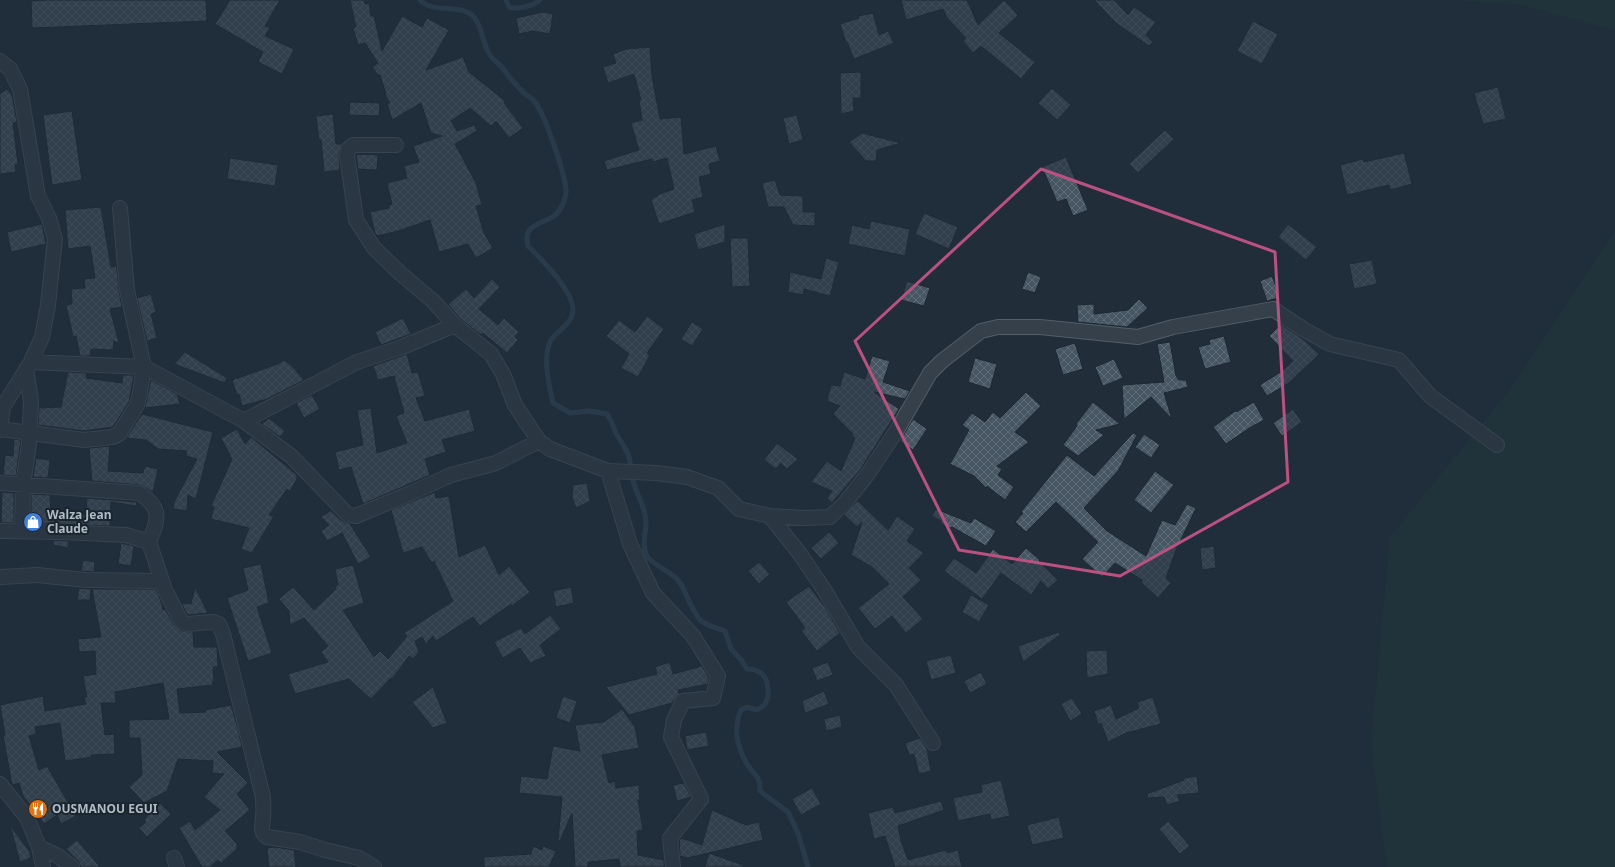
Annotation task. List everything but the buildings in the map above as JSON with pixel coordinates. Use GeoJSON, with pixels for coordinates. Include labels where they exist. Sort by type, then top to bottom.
{"type":"FeatureCollection","features":[{"type":"Feature","properties":{"kind":"street"},"geometry":{"type":"LineString","coordinates":[[0,61],[10,69],[20,89],[38,196],[49,218],[55,239],[48,305],[42,337],[29,365],[3,407],[0,430],[84,440],[113,438],[119,434],[137,405],[144,367],[127,290],[120,208]]}},
{"type":"Feature","properties":{"kind":"street"},"geometry":{"type":"LineString","coordinates":[[396,145],[353,145],[348,149],[347,155],[356,220],[374,248],[401,274],[433,301],[455,325],[491,354],[503,374],[515,405],[539,441],[550,449],[612,471],[687,476],[718,488],[739,509],[770,516],[804,518],[830,517],[845,503],[867,475],[897,430],[930,373],[942,361],[981,331],[998,327],[1040,327],[1138,338],[1173,327],[1273,309],[1303,329],[1330,344],[1399,360],[1430,396],[1497,445]]}},
{"type":"Feature","properties":{"kind":"street"},"geometry":{"type":"LineString","coordinates":[[244,421],[357,362],[402,347],[455,325]]}},
{"type":"Feature","properties":{"kind":"street"},"geometry":{"type":"LineString","coordinates":[[29,365],[144,367],[244,421],[291,456],[348,515],[356,516],[451,475],[496,463],[539,441]]}},
{"type":"Feature","properties":{"kind":"street"},"geometry":{"type":"LineString","coordinates":[[22,531],[23,485],[31,402],[29,365]]}},
{"type":"Feature","properties":{"kind":"street"},"geometry":{"type":"LineString","coordinates":[[612,471],[630,544],[653,593],[693,636],[718,676],[713,698],[683,701],[674,720],[671,737],[701,799],[670,838],[673,867]]}},
{"type":"Feature","properties":{"kind":"street"},"geometry":{"type":"LineString","coordinates":[[0,483],[139,493],[147,498],[158,515],[156,527],[149,542],[165,590],[181,621],[186,624],[213,622],[219,624],[223,634],[262,797],[263,817],[261,828],[264,834],[267,837],[300,842],[359,858],[374,867]]}},
{"type":"Feature","properties":{"kind":"street"},"geometry":{"type":"LineString","coordinates":[[770,516],[800,554],[825,591],[858,647],[896,685],[933,743]]}},
{"type":"Feature","properties":{"kind":"street"},"geometry":{"type":"LineString","coordinates":[[0,531],[126,535],[149,542]]}},
{"type":"Feature","properties":{"kind":"street"},"geometry":{"type":"LineString","coordinates":[[0,577],[37,575],[86,580],[162,581]]}},
{"type":"Feature","properties":{"kind":"street"},"geometry":{"type":"LineString","coordinates":[[0,784],[27,818],[39,847],[43,867]]}},
{"type":"Feature","properties":{"kind":"street"},"geometry":{"type":"LineString","coordinates":[[39,847],[58,856],[72,867]]}},
{"type":"Feature","properties":{"kind":"highlighted area"},"geometry":{"type":"Polygon","coordinates":[[[1041,169],[1275,252],[1288,482],[1120,576],[959,550],[855,341],[1041,169]]]}},
{"type":"Feature","properties":{"kind":"green space"},"geometry":{"type":"Polygon","coordinates":[[[1452,0],[1615,0],[1615,30],[1517,4],[1452,0]]]}},
{"type":"Feature","properties":{"kind":"green space"},"geometry":{"type":"Polygon","coordinates":[[[1615,231],[1615,867],[1387,867],[1371,744],[1390,537],[1512,387],[1615,231]]]}},
{"type":"Feature","properties":{"kind":"waterway"},"geometry":{"type":"LineString","coordinates":[[420,0],[430,6],[437,8],[457,9],[469,13],[474,17],[487,50],[493,59],[499,64],[514,83],[534,101],[543,117],[565,181],[566,196],[557,214],[530,229],[527,239],[528,246],[563,285],[572,303],[573,311],[570,320],[554,336],[548,347],[547,371],[553,403],[570,413],[589,411],[607,414],[628,454],[634,484],[645,512],[646,522],[644,547],[647,556],[652,562],[678,580],[700,620],[725,631],[731,649],[747,669],[757,671],[766,680],[768,689],[767,701],[757,710],[747,707],[741,710],[737,724],[737,737],[747,764],[758,778],[760,791],[788,812],[798,833],[808,867]]}},
{"type":"Feature","properties":{"kind":"waterway"},"geometry":{"type":"LineString","coordinates":[[506,0],[509,7],[512,8],[529,6],[540,0]]}},
{"type":"Feature","properties":{"kind":"place","name":"Walza Jean Claude"},"geometry":{"type":"Point","coordinates":[33,522]}},
{"type":"Feature","properties":{"kind":"place","name":"OUSMANOU EGUI"},"geometry":{"type":"Point","coordinates":[38,809]}}]}
